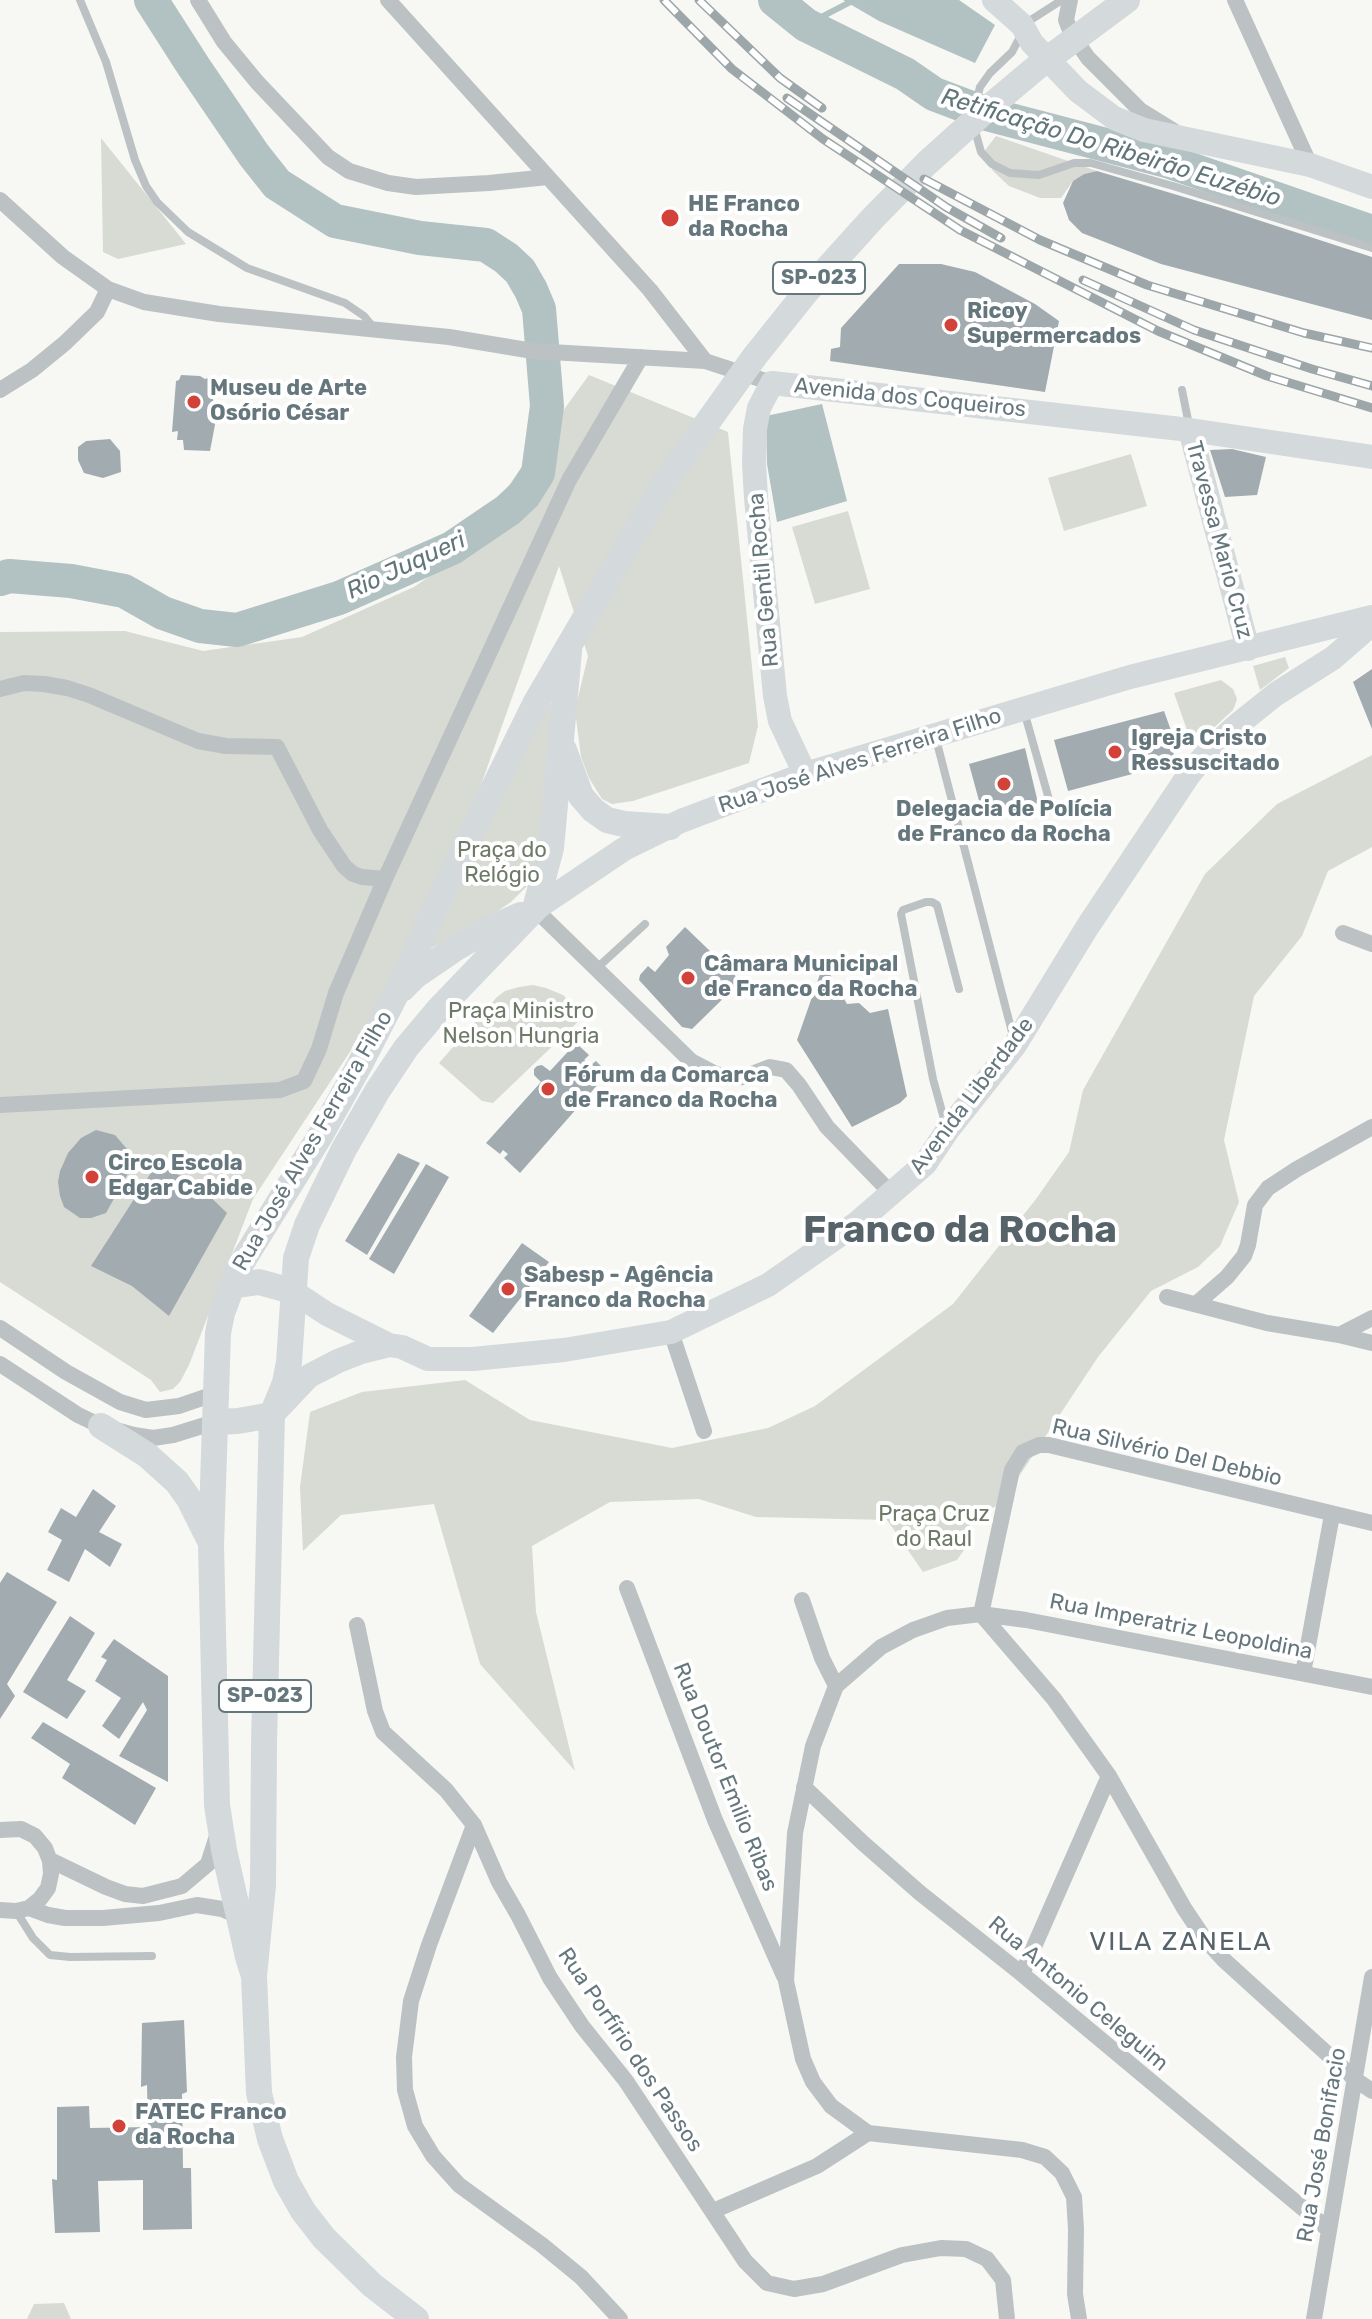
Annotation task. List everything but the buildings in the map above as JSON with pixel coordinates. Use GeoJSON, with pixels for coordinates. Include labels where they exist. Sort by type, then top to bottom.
{"type":"FeatureCollection","features":[{"type":"Feature","properties":{"kind":"main road"},"geometry":{"type":"LineString","coordinates":[[994,0],[1020,16],[1032,43],[1056,69],[1114,118],[1144,130],[1310,165],[1372,187]]}},
{"type":"Feature","properties":{"kind":"main road","name":"SP-023"},"geometry":{"type":"LineString","coordinates":[[395,996],[536,702],[664,483],[755,356],[807,291],[927,163],[1037,67],[1127,0]]}},
{"type":"Feature","properties":{"kind":"main road","name":"Avenida dos Coqueiros"},"geometry":{"type":"LineString","coordinates":[[772,383],[1190,430],[1372,457]]}},
{"type":"Feature","properties":{"kind":"main road","name":"Rua Gentil Rocha"},"geometry":{"type":"LineString","coordinates":[[772,383],[759,408],[755,429],[756,498],[777,709],[805,774]]}},
{"type":"Feature","properties":{"kind":"main road","name":"Travessa Mario Cruz"},"geometry":{"type":"LineString","coordinates":[[1190,430],[1248,649]]}},
{"type":"Feature","properties":{"kind":"main road","name":"Rua José Alves Ferreira Filho"},"geometry":{"type":"LineString","coordinates":[[292,1291],[296,1258],[307,1225],[344,1149],[406,1048],[535,909],[624,849],[681,821],[805,774],[1154,671],[1372,617]]}},
{"type":"Feature","properties":{"kind":"main road","name":"Avenida Liberdade"},"geometry":{"type":"LineString","coordinates":[[292,1291],[327,1314],[389,1345],[402,1347],[428,1359],[473,1359],[564,1350],[671,1332],[768,1285],[857,1223],[925,1164],[1015,1045],[1088,926],[1206,754],[1276,694],[1333,658],[1372,624]]}},
{"type":"Feature","properties":{"kind":"main road","name":"SP-023"},"geometry":{"type":"LineString","coordinates":[[535,909],[551,848],[569,646]]}},
{"type":"Feature","properties":{"kind":"main road"},"geometry":{"type":"LineString","coordinates":[[560,739],[581,796],[593,810],[607,820],[624,824],[670,827]]}},
{"type":"Feature","properties":{"kind":"main road"},"geometry":{"type":"LineString","coordinates":[[395,996],[415,976],[456,948],[487,930],[535,909]]}},
{"type":"Feature","properties":{"kind":"main road","name":"Rua José Alves Ferreira Filho"},"geometry":{"type":"LineString","coordinates":[[231,1286],[244,1258],[320,1136],[395,996]]}},
{"type":"Feature","properties":{"kind":"main road"},"geometry":{"type":"LineString","coordinates":[[231,1286],[259,1282],[292,1291]]}},
{"type":"Feature","properties":{"kind":"main road","name":"SP-023"},"geometry":{"type":"LineString","coordinates":[[231,1286],[218,1333],[214,1394],[211,1545],[219,1819],[254,1976]]}},
{"type":"Feature","properties":{"kind":"main road","name":"SP-023"},"geometry":{"type":"LineString","coordinates":[[292,1291],[289,1362],[285,1383],[272,1415],[263,1885],[254,1976],[259,2093],[270,2139],[286,2181],[303,2211],[324,2238],[372,2285],[416,2319]]}},
{"type":"Feature","properties":{"kind":"main road"},"geometry":{"type":"LineString","coordinates":[[215,1422],[272,1415],[309,1376],[361,1352],[389,1345]]}},
{"type":"Feature","properties":{"kind":"main road"},"geometry":{"type":"LineString","coordinates":[[101,1426],[147,1455],[177,1482],[189,1499],[211,1545]]}},
{"type":"Feature","properties":{"kind":"street"},"geometry":{"type":"LineString","coordinates":[[198,0],[224,42],[257,82],[328,157],[349,171],[388,183],[416,187],[548,177]]}},
{"type":"Feature","properties":{"kind":"street"},"geometry":{"type":"LineString","coordinates":[[388,0],[650,290],[705,361]]}},
{"type":"Feature","properties":{"kind":"street"},"geometry":{"type":"LineString","coordinates":[[1070,0],[1066,20],[1088,58],[1140,110],[1186,139]]}},
{"type":"Feature","properties":{"kind":"street"},"geometry":{"type":"LineString","coordinates":[[1235,0],[1310,165]]}},
{"type":"Feature","properties":{"kind":"street","name":"Avenida dos Coqueiros"},"geometry":{"type":"LineString","coordinates":[[0,200],[63,257],[108,289],[144,302],[219,314],[449,337],[533,351],[705,361],[772,383]]}},
{"type":"Feature","properties":{"kind":"street"},"geometry":{"type":"LineString","coordinates":[[0,390],[32,370],[65,343],[97,312],[108,289]]}},
{"type":"Feature","properties":{"kind":"street"},"geometry":{"type":"LineString","coordinates":[[0,1105],[280,1090],[304,1081],[319,1049],[336,993],[385,879],[569,480],[641,357]]}},
{"type":"Feature","properties":{"kind":"street"},"geometry":{"type":"LineString","coordinates":[[0,689],[24,683],[67,688],[198,741],[226,746],[277,747],[320,830],[344,866],[362,877],[385,879]]}},
{"type":"Feature","properties":{"kind":"street"},"geometry":{"type":"LineString","coordinates":[[535,909],[691,1061],[729,1078],[744,1077],[770,1067],[786,1070],[827,1127],[892,1194]]}},
{"type":"Feature","properties":{"kind":"street"},"geometry":{"type":"LineString","coordinates":[[1343,933],[1372,944]]}},
{"type":"Feature","properties":{"kind":"street"},"geometry":{"type":"LineString","coordinates":[[1196,1304],[1227,1277],[1244,1256],[1255,1205],[1268,1188],[1372,1127]]}},
{"type":"Feature","properties":{"kind":"street"},"geometry":{"type":"LineString","coordinates":[[1167,1297],[1267,1323],[1372,1343]]}},
{"type":"Feature","properties":{"kind":"street"},"geometry":{"type":"LineString","coordinates":[[1339,1335],[1372,1318]]}},
{"type":"Feature","properties":{"kind":"street"},"geometry":{"type":"LineString","coordinates":[[0,1328],[66,1372],[120,1402],[146,1410],[179,1406],[214,1394]]}},
{"type":"Feature","properties":{"kind":"street"},"geometry":{"type":"LineString","coordinates":[[671,1332],[704,1431]]}},
{"type":"Feature","properties":{"kind":"street"},"geometry":{"type":"LineString","coordinates":[[0,1364],[78,1415],[101,1426],[134,1435],[153,1438],[173,1435],[215,1422]]}},
{"type":"Feature","properties":{"kind":"street","name":"Rua Silvério Del Debbio"},"geometry":{"type":"LineString","coordinates":[[981,1614],[1012,1470],[1023,1452],[1039,1445],[1372,1523]]}},
{"type":"Feature","properties":{"kind":"street"},"geometry":{"type":"LineString","coordinates":[[1303,1673],[1332,1515]]}},
{"type":"Feature","properties":{"kind":"street","name":"Rua Doutor Emilio Ribas"},"geometry":{"type":"LineString","coordinates":[[627,1588],[715,1820],[786,1981]]}},
{"type":"Feature","properties":{"kind":"street"},"geometry":{"type":"LineString","coordinates":[[802,1600],[822,1658],[836,1686],[813,1746],[793,1846],[786,1981],[803,2059],[813,2082],[831,2106],[868,2133],[1022,2150],[1045,2157],[1062,2173],[1074,2197],[1075,2294],[1079,2319]]}},
{"type":"Feature","properties":{"kind":"street"},"geometry":{"type":"LineString","coordinates":[[981,1614],[1054,1699],[1109,1776],[1204,1938],[1224,1960],[1372,2091]]}},
{"type":"Feature","properties":{"kind":"street","name":"Rua Imperatriz Leopoldina"},"geometry":{"type":"LineString","coordinates":[[836,1686],[881,1647],[913,1630],[947,1618],[981,1614],[1372,1687]]}},
{"type":"Feature","properties":{"kind":"street","name":"Rua Porfírio dos Passos"},"geometry":{"type":"LineString","coordinates":[[357,1625],[372,1698],[383,1732],[446,1790],[474,1825],[499,1882],[550,1978],[582,2026],[626,2081],[745,2261],[767,2283],[794,2289],[823,2284],[902,2255],[941,2248],[966,2249],[987,2259],[1003,2280],[1007,2319]]}},
{"type":"Feature","properties":{"kind":"street"},"geometry":{"type":"LineString","coordinates":[[1022,1974],[1109,1776]]}},
{"type":"Feature","properties":{"kind":"street","name":"Rua Antonio Celeguim"},"geometry":{"type":"LineString","coordinates":[[804,1787],[920,1893],[1329,2230]]}},
{"type":"Feature","properties":{"kind":"street"},"geometry":{"type":"LineString","coordinates":[[50,1860],[125,1894],[143,1896],[169,1890],[182,1886],[208,1864],[216,1844],[219,1819]]}},
{"type":"Feature","properties":{"kind":"street"},"geometry":{"type":"LineString","coordinates":[[474,1825],[411,2001],[404,2057],[405,2090],[415,2126],[433,2156],[459,2185],[571,2269],[620,2319]]}},
{"type":"Feature","properties":{"kind":"street"},"geometry":{"type":"LineString","coordinates":[[4,1826],[35,1836],[50,1860],[48,1888],[40,1899],[15,1910]]}},
{"type":"Feature","properties":{"kind":"street"},"geometry":{"type":"LineString","coordinates":[[15,1910],[65,1918],[103,1918],[159,1913],[197,1905],[222,1909],[240,1917]]}},
{"type":"Feature","properties":{"kind":"street","name":"Rua José Bonifacio"},"geometry":{"type":"LineString","coordinates":[[1314,2319],[1372,1977]]}},
{"type":"Feature","properties":{"kind":"street"},"geometry":{"type":"LineString","coordinates":[[713,2211],[817,2166],[868,2133]]}},
{"type":"Feature","properties":{"kind":"lane"},"geometry":{"type":"LineString","coordinates":[[80,0],[106,62],[135,160],[157,202],[188,232],[247,268],[345,303],[364,316],[374,329]]}},
{"type":"Feature","properties":{"kind":"lane"},"geometry":{"type":"LineString","coordinates":[[1062,0],[1020,16],[1019,42],[980,87],[974,106],[974,126],[981,152],[992,164],[1010,173],[1039,175],[1074,163],[1091,163],[1372,248]]}},
{"type":"Feature","properties":{"kind":"lane"},"geometry":{"type":"LineString","coordinates":[[1182,390],[1190,430]]}},
{"type":"Feature","properties":{"kind":"lane"},"geometry":{"type":"LineString","coordinates":[[1023,708],[1052,810]]}},
{"type":"Feature","properties":{"kind":"lane"},"geometry":{"type":"LineString","coordinates":[[935,734],[1015,1045]]}},
{"type":"Feature","properties":{"kind":"lane"},"geometry":{"type":"LineString","coordinates":[[947,1131],[933,1079],[901,914],[907,908],[926,902],[937,905],[959,989]]}},
{"type":"Feature","properties":{"kind":"lane"},"geometry":{"type":"LineString","coordinates":[[597,968],[645,924]]}},
{"type":"Feature","properties":{"kind":"lane"},"geometry":{"type":"LineString","coordinates":[[15,1910],[33,1938],[50,1955],[152,1956]]}},
{"type":"Feature","properties":{"kind":"green space"},"geometry":{"type":"Polygon","coordinates":[[[996,136],[1097,171],[1073,181],[1061,198],[1040,198],[1009,186],[993,171],[983,153],[996,136]]]}},
{"type":"Feature","properties":{"kind":"green space"},"geometry":{"type":"Polygon","coordinates":[[[101,138],[186,244],[118,259],[103,252],[101,138]]]}},
{"type":"Feature","properties":{"kind":"green space"},"geometry":{"type":"Polygon","coordinates":[[[589,375],[728,432],[758,726],[749,763],[633,801],[612,804],[602,799],[581,757],[575,710],[588,656],[559,566],[452,866],[394,985],[253,1199],[180,1382],[173,1389],[160,1392],[151,1380],[0,1282],[0,632],[125,631],[203,651],[302,637],[414,587],[456,558],[589,375]]]}},
{"type":"Feature","properties":{"kind":"green space"},"geometry":{"type":"Polygon","coordinates":[[[1131,454],[1147,506],[1064,531],[1048,478],[1131,454]]]}},
{"type":"Feature","properties":{"kind":"green space"},"geometry":{"type":"Polygon","coordinates":[[[848,511],[870,589],[815,604],[792,527],[848,511]]]}},
{"type":"Feature","properties":{"kind":"green space"},"geometry":{"type":"Polygon","coordinates":[[[1285,657],[1289,668],[1260,690],[1253,666],[1285,657]]]}},
{"type":"Feature","properties":{"kind":"green space"},"geometry":{"type":"Polygon","coordinates":[[[1221,680],[1233,689],[1237,699],[1233,710],[1193,747],[1174,693],[1221,680]]]}},
{"type":"Feature","properties":{"kind":"green space","name":"Praça do Relógio"},"geometry":{"type":"Polygon","coordinates":[[[552,703],[543,829],[529,884],[511,902],[483,921],[430,949],[545,704],[552,703]]]}},
{"type":"Feature","properties":{"kind":"green space","name":"Praça Cruz do Raul"},"geometry":{"type":"Polygon","coordinates":[[[1372,755],[1372,847],[1328,871],[1302,936],[1254,996],[1224,1140],[1239,1202],[1220,1246],[1198,1267],[1151,1291],[1098,1357],[1000,1505],[972,1515],[964,1550],[957,1560],[923,1572],[887,1520],[756,1517],[699,1499],[610,1502],[532,1546],[536,1612],[575,1771],[480,1664],[434,1504],[341,1515],[303,1551],[300,1487],[310,1412],[362,1392],[465,1380],[530,1420],[672,1448],[768,1428],[815,1406],[953,1304],[1069,1152],[1083,1090],[1205,874],[1277,804],[1372,755]]]}},
{"type":"Feature","properties":{"kind":"green space","name":"Praça Ministro Nelson Hungria"},"geometry":{"type":"Polygon","coordinates":[[[533,985],[563,995],[584,1016],[493,1103],[482,1101],[439,1063],[497,997],[505,991],[533,985]]]}},
{"type":"Feature","properties":{"kind":"green space"},"geometry":{"type":"Polygon","coordinates":[[[64,2303],[71,2319],[27,2319],[34,2304],[64,2303]]]}},
{"type":"Feature","properties":{"kind":"shaded area"},"geometry":{"type":"Polygon","coordinates":[[[843,0],[959,0],[995,25],[975,63],[879,21],[843,0]]]}},
{"type":"Feature","properties":{"kind":"shaded area"},"geometry":{"type":"Polygon","coordinates":[[[822,404],[847,501],[777,522],[767,464],[766,416],[822,404]]]}},
{"type":"Feature","properties":{"kind":"waterway","name":"Rio Juqueri"},"geometry":{"type":"LineString","coordinates":[[0,579],[9,576],[71,581],[124,591],[163,613],[200,626],[237,630],[339,598],[452,548],[508,510],[524,495],[538,473],[547,406],[539,309],[520,271],[486,245],[420,238],[335,221],[277,184],[254,155],[151,0]]}},
{"type":"Feature","properties":{"kind":"waterway","name":"Retificação Do Ribeirão Euzébio"},"geometry":{"type":"LineString","coordinates":[[775,0],[806,25],[905,74],[934,94],[987,114],[1167,161],[1372,232]]}},
{"type":"Feature","properties":{"kind":"waterway"},"geometry":{"type":"LineString","coordinates":[[806,25],[854,0]]}},
{"type":"Feature","properties":{"kind":"railway"},"geometry":{"type":"LineString","coordinates":[[664,0],[732,69],[823,139],[960,230],[1158,331],[1267,376],[1372,408]]}},
{"type":"Feature","properties":{"kind":"railway"},"geometry":{"type":"LineString","coordinates":[[699,0],[780,78],[822,108]]}},
{"type":"Feature","properties":{"kind":"railway"},"geometry":{"type":"LineString","coordinates":[[787,98],[946,207],[1001,238]]}},
{"type":"Feature","properties":{"kind":"railway"},"geometry":{"type":"LineString","coordinates":[[924,179],[1040,240],[1147,285],[1304,333],[1372,348]]}},
{"type":"Feature","properties":{"kind":"railway"},"geometry":{"type":"LineString","coordinates":[[1083,280],[1194,330],[1372,386]]}},
{"type":"Feature","properties":{"kind":"place","name":"HE Franco da Rocha"},"geometry":{"type":"Point","coordinates":[670,218]}},
{"type":"Feature","properties":{"kind":"place","name":"Ricoy Supermercados"},"geometry":{"type":"Point","coordinates":[951,325]}},
{"type":"Feature","properties":{"kind":"place","name":"Museu de Arte Osório César"},"geometry":{"type":"Point","coordinates":[194,402]}},
{"type":"Feature","properties":{"kind":"place","name":"Igreja Cristo Ressuscitado"},"geometry":{"type":"Point","coordinates":[1115,752]}},
{"type":"Feature","properties":{"kind":"place","name":"Delegacia de Polícia de Franco da Rocha"},"geometry":{"type":"Point","coordinates":[1004,784]}},
{"type":"Feature","properties":{"kind":"place","name":"Câmara Municipal de Franco da Rocha"},"geometry":{"type":"Point","coordinates":[688,978]}},
{"type":"Feature","properties":{"kind":"place","name":"Fórum da Comarca de Franco da Rocha"},"geometry":{"type":"Point","coordinates":[548,1089]}},
{"type":"Feature","properties":{"kind":"place","name":"Circo Escola Edgar Cabide"},"geometry":{"type":"Point","coordinates":[92,1177]}},
{"type":"Feature","properties":{"kind":"place","name":"Sabesp - Agência Franco da Rocha"},"geometry":{"type":"Point","coordinates":[508,1289]}},
{"type":"Feature","properties":{"kind":"place","name":"FATEC Franco da Rocha"},"geometry":{"type":"Point","coordinates":[119,2126]}},
{"type":"Feature","properties":{"kind":"district","name":"Franco da Rocha"},"geometry":{"type":"Point","coordinates":[960,1231]}},
{"type":"Feature","properties":{"kind":"district","name":"VILA ZANELA"},"geometry":{"type":"Point","coordinates":[1181,1942]}}]}
